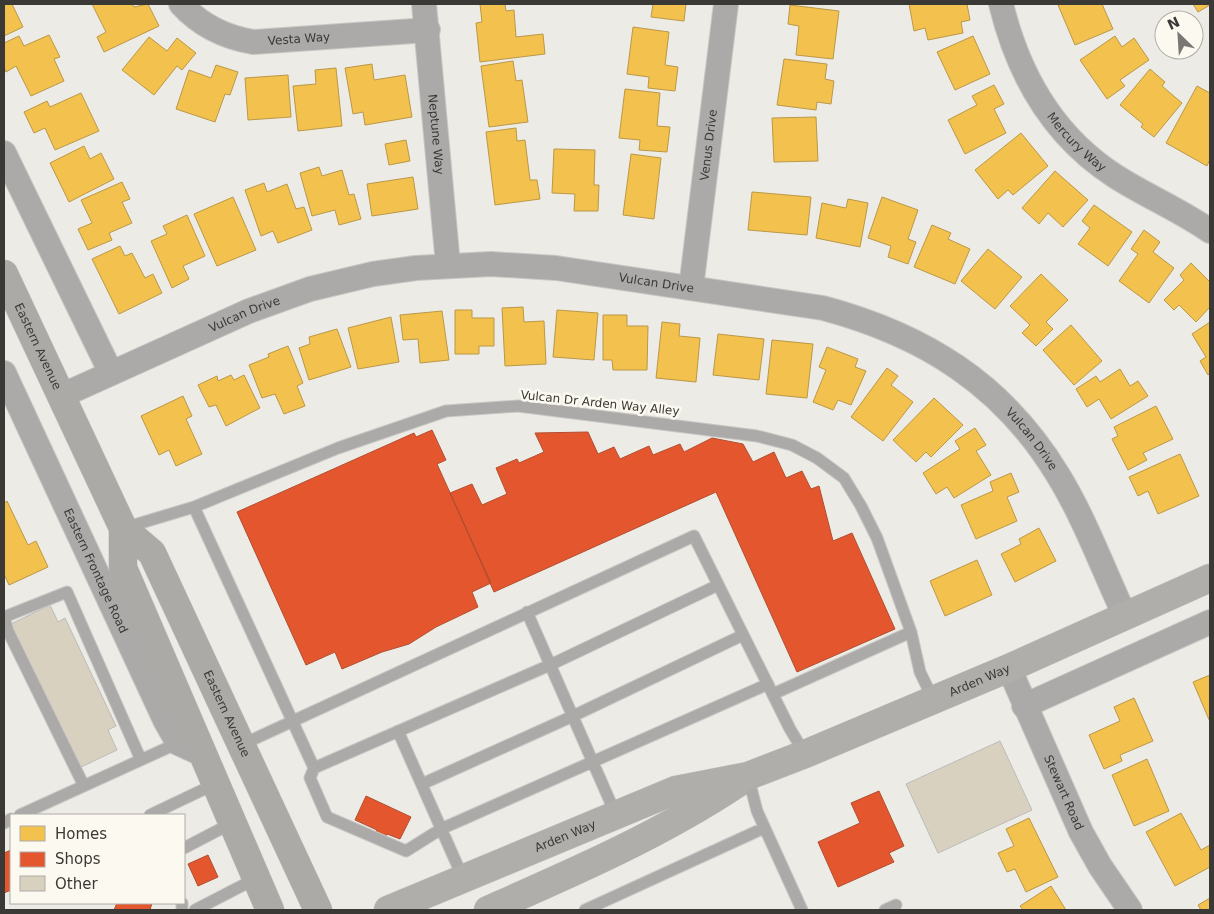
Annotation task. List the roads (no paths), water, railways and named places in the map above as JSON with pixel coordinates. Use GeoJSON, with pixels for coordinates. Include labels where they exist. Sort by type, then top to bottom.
{"type":"FeatureCollection","features":[{"type":"Feature","properties":{"kind":"main road","name":"Eastern Avenue"},"geometry":{"type":"LineString","coordinates":[[4,274],[123,528],[152,553],[318,910]]}},
{"type":"Feature","properties":{"kind":"main road","name":"Eastern Avenue"},"geometry":{"type":"LineString","coordinates":[[123,528],[123,568],[190,749],[215,784],[270,910]]}},
{"type":"Feature","properties":{"kind":"main road","name":"Arden Way"},"geometry":{"type":"LineString","coordinates":[[388,910],[676,790],[748,776],[806,754],[1008,668],[1210,578]]}},
{"type":"Feature","properties":{"kind":"main road","name":"Arden Way"},"geometry":{"type":"LineString","coordinates":[[504,907],[631,846],[694,813],[748,776]]}},
{"type":"Feature","properties":{"kind":"street","name":"Vesta Way"},"geometry":{"type":"LineString","coordinates":[[181,4],[199,21],[225,35],[253,42],[428,30]]}},
{"type":"Feature","properties":{"kind":"street","name":"Neptune Way"},"geometry":{"type":"LineString","coordinates":[[424,4],[428,30],[448,265]]}},
{"type":"Feature","properties":{"kind":"street","name":"Venus Drive"},"geometry":{"type":"LineString","coordinates":[[691,288],[726,4]]}},
{"type":"Feature","properties":{"kind":"street","name":"Mercury Way"},"geometry":{"type":"LineString","coordinates":[[1001,4],[1009,36],[1030,85],[1061,129],[1086,154],[1115,176],[1186,214],[1210,231]]}},
{"type":"Feature","properties":{"kind":"street"},"geometry":{"type":"LineString","coordinates":[[4,153],[111,373]]}},
{"type":"Feature","properties":{"kind":"street","name":"Vulcan Drive"},"geometry":{"type":"LineString","coordinates":[[61,396],[248,311],[310,289],[373,274],[448,265],[491,264],[556,268],[824,308],[859,318],[911,338],[958,367],[1001,402],[1026,430],[1058,475],[1125,616]]}},
{"type":"Feature","properties":{"kind":"street","name":"Eastern Frontage Road"},"geometry":{"type":"LineString","coordinates":[[4,373],[165,720],[190,749]]}},
{"type":"Feature","properties":{"kind":"street"},"geometry":{"type":"LineString","coordinates":[[1024,706],[1210,622]]}},
{"type":"Feature","properties":{"kind":"street","name":"Stewart Road"},"geometry":{"type":"LineString","coordinates":[[1008,668],[1081,832],[1100,866],[1130,910]]}},
{"type":"Feature","properties":{"kind":"lane","name":"Vulcan Dr Arden Way Alley"},"geometry":{"type":"LineString","coordinates":[[123,528],[194,507],[338,448],[446,411],[518,406],[757,436],[800,449],[817,458],[844,478],[877,538],[911,632],[920,672],[932,699]]}},
{"type":"Feature","properties":{"kind":"lane"},"geometry":{"type":"LineString","coordinates":[[194,507],[314,768]]}},
{"type":"Feature","properties":{"kind":"lane"},"geometry":{"type":"LineString","coordinates":[[241,745],[694,536],[770,689],[806,754]]}},
{"type":"Feature","properties":{"kind":"lane"},"geometry":{"type":"LineString","coordinates":[[718,585],[550,666],[314,768],[310,778],[327,817],[406,851],[441,829],[592,760],[911,632]]}},
{"type":"Feature","properties":{"kind":"lane"},"geometry":{"type":"LineString","coordinates":[[84,786],[8,631],[4,617],[67,592],[141,760]]}},
{"type":"Feature","properties":{"kind":"lane"},"geometry":{"type":"LineString","coordinates":[[527,612],[616,815]]}},
{"type":"Feature","properties":{"kind":"lane"},"geometry":{"type":"LineString","coordinates":[[422,784],[573,716],[743,635]]}},
{"type":"Feature","properties":{"kind":"lane"},"geometry":{"type":"LineString","coordinates":[[398,731],[463,879]]}},
{"type":"Feature","properties":{"kind":"lane"},"geometry":{"type":"LineString","coordinates":[[22,814],[141,760],[190,749]]}},
{"type":"Feature","properties":{"kind":"lane"},"geometry":{"type":"LineString","coordinates":[[748,776],[757,811],[802,910]]}},
{"type":"Feature","properties":{"kind":"lane"},"geometry":{"type":"LineString","coordinates":[[152,814],[215,784]]}},
{"type":"Feature","properties":{"kind":"lane"},"geometry":{"type":"LineString","coordinates":[[185,847],[232,823]]}},
{"type":"Feature","properties":{"kind":"lane"},"geometry":{"type":"LineString","coordinates":[[585,910],[764,828]]}},
{"type":"Feature","properties":{"kind":"lane"},"geometry":{"type":"LineString","coordinates":[[195,910],[257,878]]}},
{"type":"Feature","properties":{"kind":"lane"},"geometry":{"type":"LineString","coordinates":[[885,910],[896,905]]}}]}
